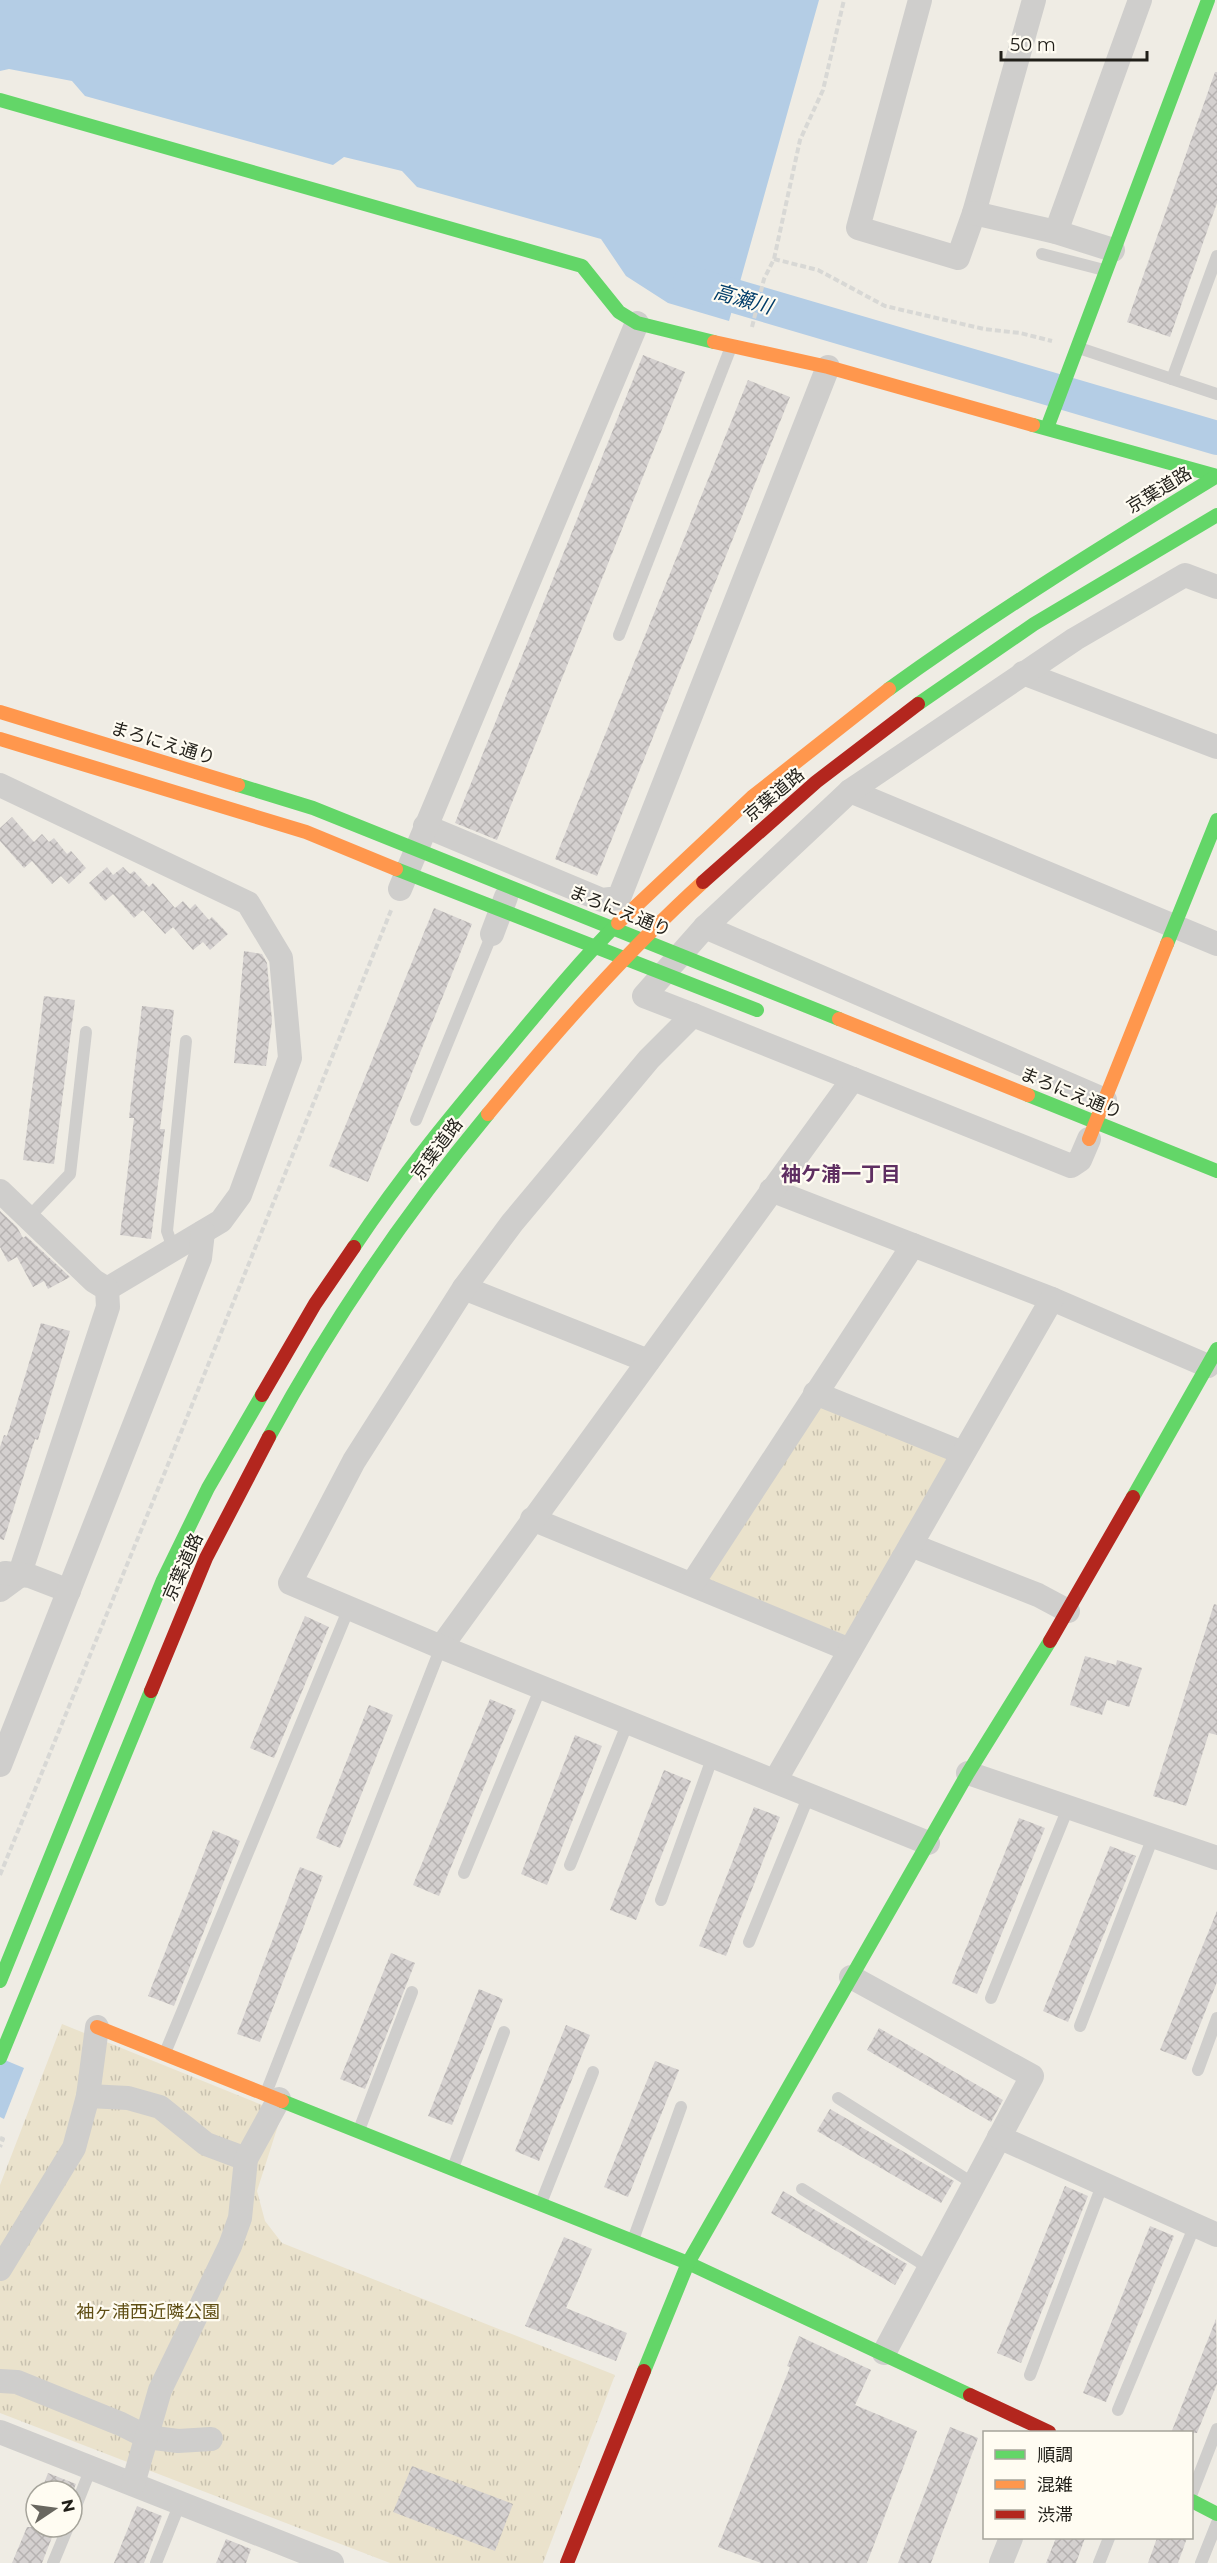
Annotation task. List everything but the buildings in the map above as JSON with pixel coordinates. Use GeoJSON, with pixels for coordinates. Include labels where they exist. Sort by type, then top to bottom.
{"type":"FeatureCollection","features":[{"type":"Feature","properties":{"kind":"main road"},"geometry":{"type":"LineString","coordinates":[[1049,423],[1208,0]]}},
{"type":"Feature","properties":{"kind":"main road"},"geometry":{"type":"LineString","coordinates":[[0,100],[582,266],[619,312],[637,323],[675,334],[828,367],[1049,423],[1217,476]]}},
{"type":"Feature","properties":{"kind":"main road","name":"京葉道路"},"geometry":{"type":"LineString","coordinates":[[0,1981],[163,1580],[208,1488],[315,1304],[387,1197],[528,1022],[594,947],[752,797],[879,697],[964,635],[1045,580],[1217,476]]}},
{"type":"Feature","properties":{"kind":"main road","name":"京葉道路"},"geometry":{"type":"LineString","coordinates":[[0,2058],[140,1720],[190,1591],[229,1508],[281,1413],[342,1315],[414,1209],[469,1134],[624,958],[769,820],[878,734],[979,660],[1217,514]]}},
{"type":"Feature","properties":{"kind":"main road","name":"まろにえ通り"},"geometry":{"type":"LineString","coordinates":[[0,712],[313,808],[643,940],[1091,1135],[1217,1171]]}},
{"type":"Feature","properties":{"kind":"main road"},"geometry":{"type":"LineString","coordinates":[[0,739],[306,832],[766,1013]]}},
{"type":"Feature","properties":{"kind":"main road"},"geometry":{"type":"LineString","coordinates":[[1091,1135],[1217,820]]}},
{"type":"Feature","properties":{"kind":"main road"},"geometry":{"type":"LineString","coordinates":[[567,2563],[688,2263],[968,1773],[1068,1611],[1212,1358]]}},
{"type":"Feature","properties":{"kind":"main road"},"geometry":{"type":"LineString","coordinates":[[97,2027],[688,2263],[1044,2431]]}},
{"type":"Feature","properties":{"kind":"main road"},"geometry":{"type":"LineString","coordinates":[[1193,2502],[1217,2514]]}},
{"type":"Feature","properties":{"kind":"street"},"geometry":{"type":"LineString","coordinates":[[920,0],[858,228],[958,258],[974,213],[1034,0]]}},
{"type":"Feature","properties":{"kind":"street"},"geometry":{"type":"LineString","coordinates":[[1056,232],[1140,0]]}},
{"type":"Feature","properties":{"kind":"street"},"geometry":{"type":"LineString","coordinates":[[974,213],[1056,232],[1110,260]]}},
{"type":"Feature","properties":{"kind":"street"},"geometry":{"type":"LineString","coordinates":[[400,889],[637,323]]}},
{"type":"Feature","properties":{"kind":"street"},"geometry":{"type":"LineString","coordinates":[[425,826],[602,900],[619,898],[828,367]]}},
{"type":"Feature","properties":{"kind":"street"},"geometry":{"type":"LineString","coordinates":[[1091,1135],[1080,1160],[1071,1166],[644,996],[705,927],[850,791],[1075,639],[1185,575],[1217,587]]}},
{"type":"Feature","properties":{"kind":"street"},"geometry":{"type":"LineString","coordinates":[[1023,674],[1217,747]]}},
{"type":"Feature","properties":{"kind":"street"},"geometry":{"type":"LineString","coordinates":[[0,785],[248,903],[281,958],[290,1058],[240,1195],[221,1221],[107,1289]]}},
{"type":"Feature","properties":{"kind":"street"},"geometry":{"type":"LineString","coordinates":[[850,791],[1217,944]]}},
{"type":"Feature","properties":{"kind":"street"},"geometry":{"type":"LineString","coordinates":[[492,934],[519,865]]}},
{"type":"Feature","properties":{"kind":"street"},"geometry":{"type":"LineString","coordinates":[[705,927],[1105,1100]]}},
{"type":"Feature","properties":{"kind":"street"},"geometry":{"type":"LineString","coordinates":[[693,1015],[649,1059],[512,1223],[464,1288],[354,1461],[290,1583],[441,1647],[928,1843]]}},
{"type":"Feature","properties":{"kind":"street"},"geometry":{"type":"LineString","coordinates":[[441,1647],[853,1079]]}},
{"type":"Feature","properties":{"kind":"street"},"geometry":{"type":"LineString","coordinates":[[771,1190],[1052,1299],[1212,1358]]}},
{"type":"Feature","properties":{"kind":"street"},"geometry":{"type":"LineString","coordinates":[[0,1191],[94,1281],[107,1289]]}},
{"type":"Feature","properties":{"kind":"street"},"geometry":{"type":"LineString","coordinates":[[0,1765],[200,1258],[203,1232]]}},
{"type":"Feature","properties":{"kind":"street"},"geometry":{"type":"LineString","coordinates":[[692,1584],[913,1245]]}},
{"type":"Feature","properties":{"kind":"street"},"geometry":{"type":"LineString","coordinates":[[464,1288],[648,1361]]}},
{"type":"Feature","properties":{"kind":"street"},"geometry":{"type":"LineString","coordinates":[[0,1590],[10,1574],[108,1307],[107,1289]]}},
{"type":"Feature","properties":{"kind":"street"},"geometry":{"type":"LineString","coordinates":[[775,1781],[1052,1299]]}},
{"type":"Feature","properties":{"kind":"street"},"geometry":{"type":"LineString","coordinates":[[815,1393],[963,1453]]}},
{"type":"Feature","properties":{"kind":"street"},"geometry":{"type":"LineString","coordinates":[[532,1520],[850,1650]]}},
{"type":"Feature","properties":{"kind":"street"},"geometry":{"type":"LineString","coordinates":[[911,1545],[1038,1595],[1068,1611]]}},
{"type":"Feature","properties":{"kind":"street"},"geometry":{"type":"LineString","coordinates":[[10,1574],[30,1576],[69,1591]]}},
{"type":"Feature","properties":{"kind":"street"},"geometry":{"type":"LineString","coordinates":[[968,1773],[1217,1858]]}},
{"type":"Feature","properties":{"kind":"street"},"geometry":{"type":"LineString","coordinates":[[851,1977],[1032,2076],[884,2354]]}},
{"type":"Feature","properties":{"kind":"street"},"geometry":{"type":"LineString","coordinates":[[0,2269],[74,2148],[88,2096],[97,2027]]}},
{"type":"Feature","properties":{"kind":"street"},"geometry":{"type":"LineString","coordinates":[[88,2096],[128,2098],[160,2107],[206,2144],[246,2158]]}},
{"type":"Feature","properties":{"kind":"street"},"geometry":{"type":"LineString","coordinates":[[133,2484],[160,2390],[230,2246],[240,2218],[246,2158],[272,2097]]}},
{"type":"Feature","properties":{"kind":"street"},"geometry":{"type":"LineString","coordinates":[[999,2137],[1217,2235]]}},
{"type":"Feature","properties":{"kind":"street"},"geometry":{"type":"LineString","coordinates":[[0,2381],[17,2382],[121,2424],[147,2437],[178,2441],[212,2439]]}},
{"type":"Feature","properties":{"kind":"street"},"geometry":{"type":"LineString","coordinates":[[1,2436],[180,2503],[302,2558],[332,2563]]}},
{"type":"Feature","properties":{"kind":"street"},"geometry":{"type":"LineString","coordinates":[[1001,2563],[1011,2539]]}},
{"type":"Feature","properties":{"kind":"lane"},"geometry":{"type":"LineString","coordinates":[[1042,254],[1110,260]]}},
{"type":"Feature","properties":{"kind":"lane"},"geometry":{"type":"LineString","coordinates":[[1172,378],[1217,256]]}},
{"type":"Feature","properties":{"kind":"lane"},"geometry":{"type":"LineString","coordinates":[[619,635],[732,346]]}},
{"type":"Feature","properties":{"kind":"lane"},"geometry":{"type":"LineString","coordinates":[[1076,347],[1217,394]]}},
{"type":"Feature","properties":{"kind":"lane"},"geometry":{"type":"LineString","coordinates":[[416,1120],[492,934]]}},
{"type":"Feature","properties":{"kind":"lane"},"geometry":{"type":"LineString","coordinates":[[28,1218],[70,1174],[86,1032]]}},
{"type":"Feature","properties":{"kind":"lane"},"geometry":{"type":"LineString","coordinates":[[173,1248],[167,1231],[186,1041]]}},
{"type":"Feature","properties":{"kind":"lane"},"geometry":{"type":"LineString","coordinates":[[165,2054],[349,1608]]}},
{"type":"Feature","properties":{"kind":"lane"},"geometry":{"type":"LineString","coordinates":[[272,2097],[441,1647]]}},
{"type":"Feature","properties":{"kind":"lane"},"geometry":{"type":"LineString","coordinates":[[464,1873],[541,1687]]}},
{"type":"Feature","properties":{"kind":"lane"},"geometry":{"type":"LineString","coordinates":[[570,1865],[628,1722]]}},
{"type":"Feature","properties":{"kind":"lane"},"geometry":{"type":"LineString","coordinates":[[661,1900],[713,1756]]}},
{"type":"Feature","properties":{"kind":"lane"},"geometry":{"type":"LineString","coordinates":[[749,1942],[809,1795]]}},
{"type":"Feature","properties":{"kind":"lane"},"geometry":{"type":"LineString","coordinates":[[991,1998],[1068,1808]]}},
{"type":"Feature","properties":{"kind":"lane"},"geometry":{"type":"LineString","coordinates":[[1080,2026],[1153,1837]]}},
{"type":"Feature","properties":{"kind":"lane"},"geometry":{"type":"LineString","coordinates":[[358,2131],[412,1992]]}},
{"type":"Feature","properties":{"kind":"lane"},"geometry":{"type":"LineString","coordinates":[[1198,2070],[1217,2018]]}},
{"type":"Feature","properties":{"kind":"lane"},"geometry":{"type":"LineString","coordinates":[[452,2169],[504,2032]]}},
{"type":"Feature","properties":{"kind":"lane"},"geometry":{"type":"LineString","coordinates":[[540,2204],[593,2072]]}},
{"type":"Feature","properties":{"kind":"lane"},"geometry":{"type":"LineString","coordinates":[[838,2098],[974,2184]]}},
{"type":"Feature","properties":{"kind":"lane"},"geometry":{"type":"LineString","coordinates":[[633,2241],[681,2107]]}},
{"type":"Feature","properties":{"kind":"lane"},"geometry":{"type":"LineString","coordinates":[[1030,2375],[1103,2183]]}},
{"type":"Feature","properties":{"kind":"lane"},"geometry":{"type":"LineString","coordinates":[[802,2189],[929,2268]]}},
{"type":"Feature","properties":{"kind":"lane"},"geometry":{"type":"LineString","coordinates":[[1118,2410],[1195,2225]]}},
{"type":"Feature","properties":{"kind":"lane"},"geometry":{"type":"LineString","coordinates":[[1193,2488],[1217,2429]]}},
{"type":"Feature","properties":{"kind":"lane"},"geometry":{"type":"LineString","coordinates":[[84,2486],[91,2468]]}},
{"type":"Feature","properties":{"kind":"lane"},"geometry":{"type":"LineString","coordinates":[[156,2563],[180,2503]]}},
{"type":"Feature","properties":{"kind":"lane"},"geometry":{"type":"LineString","coordinates":[[1202,2563],[1217,2523]]}},
{"type":"Feature","properties":{"kind":"lane"},"geometry":{"type":"LineString","coordinates":[[53,2563],[63,2539]]}},
{"type":"Feature","properties":{"kind":"lane"},"geometry":{"type":"LineString","coordinates":[[1099,2563],[1109,2539]]}},
{"type":"Feature","properties":{"kind":"path"},"geometry":{"type":"LineString","coordinates":[[750,336],[764,279],[774,259],[800,140],[823,90],[844,0]]}},
{"type":"Feature","properties":{"kind":"path"},"geometry":{"type":"LineString","coordinates":[[774,259],[818,270],[885,306],[984,329],[1020,333],[1076,347]]}},
{"type":"Feature","properties":{"kind":"path"},"geometry":{"type":"LineString","coordinates":[[0,1875],[172,1456],[400,889]]}},
{"type":"Feature","properties":{"kind":"path"},"geometry":{"type":"LineString","coordinates":[[0,2138],[3,2139],[0,2147]]}},
{"type":"Feature","properties":{"kind":"green space"},"geometry":{"type":"Polygon","coordinates":[[[819,1401],[953,1456],[849,1637],[702,1578],[819,1401]]]}},
{"type":"Feature","properties":{"kind":"green space","name":"袖ヶ浦西近隣公園"},"geometry":{"type":"Polygon","coordinates":[[[62,2024],[282,2113],[257,2191],[265,2221],[282,2243],[615,2375],[543,2563],[390,2563],[0,2413],[0,2185],[62,2024]]]}},
{"type":"Feature","properties":{"kind":"water"},"geometry":{"type":"Polygon","coordinates":[[[0,0],[819,0],[729,321],[668,303],[626,276],[601,239],[417,187],[402,171],[344,157],[333,165],[85,96],[72,81],[9,69],[0,71],[0,0]]]}},
{"type":"Feature","properties":{"kind":"water"},"geometry":{"type":"Polygon","coordinates":[[[0,2058],[24,2068],[4,2119],[0,2117],[0,2058]]]}},
{"type":"Feature","properties":{"kind":"waterway","name":"高瀬川"},"geometry":{"type":"LineString","coordinates":[[690,283],[1217,438]]}},
{"type":"Feature","properties":{"kind":"traffic: fast"},"geometry":{"type":"LineString","coordinates":[[1047,428],[1208,0]]}},
{"type":"Feature","properties":{"kind":"traffic: fast"},"geometry":{"type":"LineString","coordinates":[[0,100],[582,266],[619,312],[637,323],[714,342]]}},
{"type":"Feature","properties":{"kind":"traffic: fast"},"geometry":{"type":"LineString","coordinates":[[1033,425],[1217,476]]}},
{"type":"Feature","properties":{"kind":"traffic: fast"},"geometry":{"type":"LineString","coordinates":[[889,689],[1051,580],[1217,476]]}},
{"type":"Feature","properties":{"kind":"traffic: fast"},"geometry":{"type":"LineString","coordinates":[[918,704],[1034,624],[1217,515]]}},
{"type":"Feature","properties":{"kind":"traffic: fast"},"geometry":{"type":"LineString","coordinates":[[238,785],[313,808],[839,1019]]}},
{"type":"Feature","properties":{"kind":"traffic: fast"},"geometry":{"type":"LineString","coordinates":[[1167,944],[1217,820]]}},
{"type":"Feature","properties":{"kind":"traffic: fast"},"geometry":{"type":"LineString","coordinates":[[396,869],[757,1010]]}},
{"type":"Feature","properties":{"kind":"traffic: fast"},"geometry":{"type":"LineString","coordinates":[[354,1247],[390,1195],[448,1120],[562,984],[618,923]]}},
{"type":"Feature","properties":{"kind":"traffic: fast"},"geometry":{"type":"LineString","coordinates":[[1028,1095],[1217,1171]]}},
{"type":"Feature","properties":{"kind":"traffic: fast"},"geometry":{"type":"LineString","coordinates":[[269,1437],[318,1352],[371,1270],[427,1191],[488,1114]]}},
{"type":"Feature","properties":{"kind":"traffic: fast"},"geometry":{"type":"LineString","coordinates":[[1133,1497],[1217,1349]]}},
{"type":"Feature","properties":{"kind":"traffic: fast"},"geometry":{"type":"LineString","coordinates":[[0,1981],[163,1580],[208,1488],[262,1395]]}},
{"type":"Feature","properties":{"kind":"traffic: fast"},"geometry":{"type":"LineString","coordinates":[[644,2371],[688,2263],[968,1773],[1050,1641]]}},
{"type":"Feature","properties":{"kind":"traffic: fast"},"geometry":{"type":"LineString","coordinates":[[0,2058],[151,1691]]}},
{"type":"Feature","properties":{"kind":"traffic: fast"},"geometry":{"type":"LineString","coordinates":[[282,2101],[688,2263],[970,2395]]}},
{"type":"Feature","properties":{"kind":"traffic: fast"},"geometry":{"type":"LineString","coordinates":[[1193,2502],[1217,2514]]}},
{"type":"Feature","properties":{"kind":"traffic: slow"},"geometry":{"type":"LineString","coordinates":[[714,342],[828,367],[1033,425]]}},
{"type":"Feature","properties":{"kind":"traffic: slow"},"geometry":{"type":"LineString","coordinates":[[618,923],[752,797],[889,689]]}},
{"type":"Feature","properties":{"kind":"traffic: slow"},"geometry":{"type":"LineString","coordinates":[[0,712],[238,785]]}},
{"type":"Feature","properties":{"kind":"traffic: slow"},"geometry":{"type":"LineString","coordinates":[[0,739],[306,832],[396,869]]}},
{"type":"Feature","properties":{"kind":"traffic: slow"},"geometry":{"type":"LineString","coordinates":[[488,1114],[591,994],[703,882]]}},
{"type":"Feature","properties":{"kind":"traffic: slow"},"geometry":{"type":"LineString","coordinates":[[1089,1139],[1167,944]]}},
{"type":"Feature","properties":{"kind":"traffic: slow"},"geometry":{"type":"LineString","coordinates":[[839,1019],[1028,1095]]}},
{"type":"Feature","properties":{"kind":"traffic: slow"},"geometry":{"type":"LineString","coordinates":[[97,2027],[282,2101]]}},
{"type":"Feature","properties":{"kind":"traffic: jam"},"geometry":{"type":"LineString","coordinates":[[703,882],[816,782],[918,704]]}},
{"type":"Feature","properties":{"kind":"traffic: jam"},"geometry":{"type":"LineString","coordinates":[[262,1395],[315,1304],[354,1247]]}},
{"type":"Feature","properties":{"kind":"traffic: jam"},"geometry":{"type":"LineString","coordinates":[[151,1691],[206,1558],[269,1437]]}},
{"type":"Feature","properties":{"kind":"traffic: jam"},"geometry":{"type":"LineString","coordinates":[[1050,1641],[1133,1497]]}},
{"type":"Feature","properties":{"kind":"traffic: jam"},"geometry":{"type":"LineString","coordinates":[[567,2563],[644,2371]]}},
{"type":"Feature","properties":{"kind":"traffic: jam"},"geometry":{"type":"LineString","coordinates":[[970,2395],[1047,2431]]}},
{"type":"Feature","properties":{"kind":"district","name":"袖ケ浦一丁目"},"geometry":{"type":"Point","coordinates":[841,1174]}}]}
